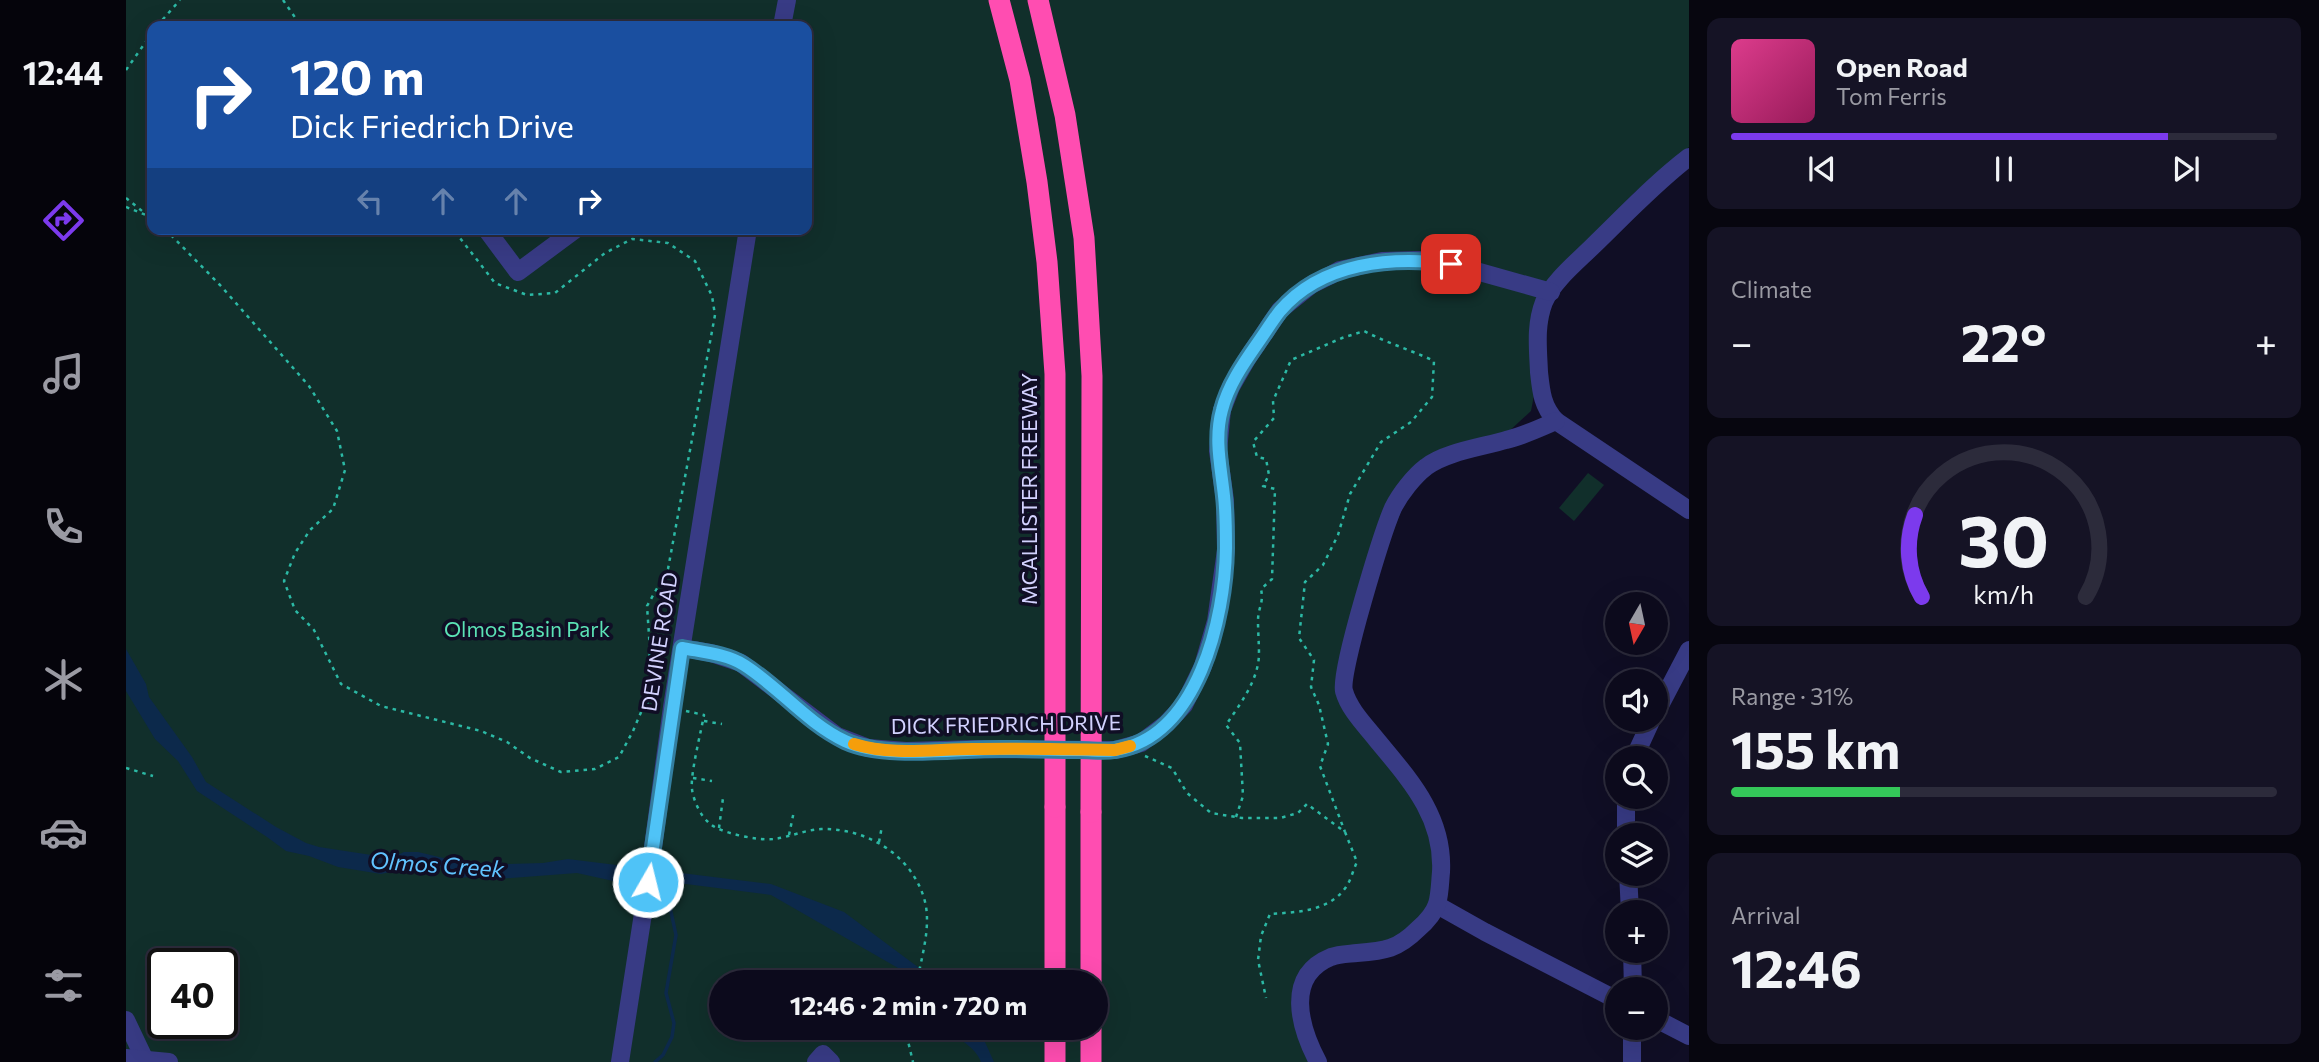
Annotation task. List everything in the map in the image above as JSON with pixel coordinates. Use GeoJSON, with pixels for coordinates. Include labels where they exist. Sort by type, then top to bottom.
{"type":"FeatureCollection","features":[{"type":"Feature","properties":{"kind":"highway","name":"MCALLISTER FREEWAY"},"geometry":{"type":"LineString","coordinates":[[999,0],[1020,80],[1037,182],[1047,262],[1055,374],[1055,970]]}},
{"type":"Feature","properties":{"kind":"highway"},"geometry":{"type":"LineString","coordinates":[[1038,0],[1065,115],[1084,238],[1092,376],[1091,970]]}},
{"type":"Feature","properties":{"kind":"highway"},"geometry":{"type":"LineString","coordinates":[[1055,1040],[1055,1062]]}},
{"type":"Feature","properties":{"kind":"highway"},"geometry":{"type":"LineString","coordinates":[[1091,1040],[1091,1062]]}},
{"type":"Feature","properties":{"kind":"street"},"geometry":{"type":"LineString","coordinates":[[783,21],[787,0]]}},
{"type":"Feature","properties":{"kind":"street"},"geometry":{"type":"LineString","coordinates":[[1689,157],[1632,207],[1568,271],[1545,300],[1538,322],[1537,340],[1541,397],[1548,413],[1689,510]]}},
{"type":"Feature","properties":{"kind":"street"},"geometry":{"type":"LineString","coordinates":[[490,235],[518,272],[568,235]]}},
{"type":"Feature","properties":{"kind":"street","name":"DEVINE ROAD"},"geometry":{"type":"LineString","coordinates":[[620,1062],[672,708],[747,235]]}},
{"type":"Feature","properties":{"kind":"street","name":"DICK FRIEDRICH DRIVE"},"geometry":{"type":"LineString","coordinates":[[682,648],[711,653],[741,663],[837,736],[868,748],[906,751],[975,748],[1115,750],[1141,743],[1166,724],[1184,705],[1203,666],[1216,621],[1226,550],[1225,500],[1218,451],[1222,410],[1247,359],[1280,310],[1303,291],[1340,270],[1382,261],[1419,260],[1451,264],[1551,292]]}},
{"type":"Feature","properties":{"kind":"street"},"geometry":{"type":"LineString","coordinates":[[1318,1062],[1309,1045],[1299,1008],[1303,987],[1312,968],[1331,957],[1386,951],[1405,942],[1437,905],[1441,853],[1431,813],[1417,789],[1356,715],[1343,690],[1344,671],[1394,506],[1426,467],[1438,460],[1510,440],[1556,421]]}},
{"type":"Feature","properties":{"kind":"street"},"geometry":{"type":"LineString","coordinates":[[1668,690],[1689,650]]}},
{"type":"Feature","properties":{"kind":"street"},"geometry":{"type":"LineString","coordinates":[[1437,905],[1605,994]]}},
{"type":"Feature","properties":{"kind":"street"},"geometry":{"type":"LineString","coordinates":[[126,1020],[145,1060]]}},
{"type":"Feature","properties":{"kind":"street"},"geometry":{"type":"LineString","coordinates":[[1668,1025],[1689,1036]]}},
{"type":"Feature","properties":{"kind":"street"},"geometry":{"type":"LineString","coordinates":[[1632,1062],[1633,1040]]}},
{"type":"Feature","properties":{"kind":"street"},"geometry":{"type":"LineString","coordinates":[[816,1062],[823,1054],[831,1062]]}},
{"type":"Feature","properties":{"kind":"street"},"geometry":{"type":"LineString","coordinates":[[126,1058],[169,1062]]}},
{"type":"Feature","properties":{"kind":"path"},"geometry":{"type":"LineString","coordinates":[[161,21],[180,0]]}},
{"type":"Feature","properties":{"kind":"path"},"geometry":{"type":"LineString","coordinates":[[283,0],[298,21]]}},
{"type":"Feature","properties":{"kind":"path"},"geometry":{"type":"LineString","coordinates":[[126,70],[147,40]]}},
{"type":"Feature","properties":{"kind":"path"},"geometry":{"type":"LineString","coordinates":[[126,198],[147,215]]}},
{"type":"Feature","properties":{"kind":"path"},"geometry":{"type":"LineString","coordinates":[[126,207],[147,216]]}},
{"type":"Feature","properties":{"kind":"path"},"geometry":{"type":"LineString","coordinates":[[171,235],[220,285],[302,377],[337,431],[345,470],[332,509],[310,530],[295,553],[284,581],[295,610],[314,630],[341,684],[381,706],[481,731],[508,742],[530,758],[561,772],[595,769],[619,757],[645,702],[650,650],[647,606],[668,569],[671,556],[715,315],[712,296],[695,261],[668,243],[632,239],[606,253],[555,293],[527,295],[495,283],[458,235]]}},
{"type":"Feature","properties":{"kind":"path"},"geometry":{"type":"LineString","coordinates":[[1237,817],[1243,796],[1240,743],[1226,725],[1249,690],[1257,671],[1258,617],[1264,601],[1261,589],[1272,579],[1274,562],[1275,489],[1263,486],[1269,475],[1266,459],[1257,457],[1253,442],[1274,418],[1273,401],[1291,360],[1364,331],[1391,345],[1411,350],[1434,361],[1432,397],[1411,422],[1381,442],[1350,495],[1338,535],[1323,565],[1305,582],[1299,638],[1314,660],[1311,687],[1319,705],[1328,744],[1320,766],[1357,862],[1346,887],[1333,900],[1310,911],[1270,914],[1261,936],[1258,960],[1266,998]]}},
{"type":"Feature","properties":{"kind":"path"},"geometry":{"type":"LineString","coordinates":[[672,708],[705,715],[692,789],[699,809],[708,823],[728,832],[765,840],[820,829],[856,833],[879,842],[905,864],[924,899],[927,927],[919,970]]}},
{"type":"Feature","properties":{"kind":"path"},"geometry":{"type":"LineString","coordinates":[[704,721],[722,724]]}},
{"type":"Feature","properties":{"kind":"path"},"geometry":{"type":"LineString","coordinates":[[1115,750],[1147,756],[1172,768],[1188,793],[1211,813],[1237,817],[1280,818],[1298,813],[1307,804],[1345,832]]}},
{"type":"Feature","properties":{"kind":"path"},"geometry":{"type":"LineString","coordinates":[[126,768],[153,776]]}},
{"type":"Feature","properties":{"kind":"path"},"geometry":{"type":"LineString","coordinates":[[693,778],[712,781]]}},
{"type":"Feature","properties":{"kind":"path"},"geometry":{"type":"LineString","coordinates":[[719,828],[723,798]]}},
{"type":"Feature","properties":{"kind":"path"},"geometry":{"type":"LineString","coordinates":[[789,835],[794,811]]}},
{"type":"Feature","properties":{"kind":"path"},"geometry":{"type":"LineString","coordinates":[[879,842],[882,826]]}},
{"type":"Feature","properties":{"kind":"path"},"geometry":{"type":"LineString","coordinates":[[908,1040],[913,1062]]}},
{"type":"Feature","properties":{"kind":"green space","name":"Olmos Basin Park"},"geometry":{"type":"Polygon","coordinates":[[[126,0],[1689,0],[1689,147],[1635,192],[1557,274],[1531,411],[1505,435],[1420,463],[1338,671],[1421,807],[1437,865],[1431,902],[1403,939],[1307,965],[1310,1062],[126,1062],[126,0]]]}},
{"type":"Feature","properties":{"kind":"green space"},"geometry":{"type":"Polygon","coordinates":[[[1588,473],[1604,485],[1574,521],[1559,508],[1588,473]]]}},
{"type":"Feature","properties":{"kind":"water","name":"Olmos Creek"},"geometry":{"type":"Polygon","coordinates":[[[126,649],[146,684],[149,697],[192,757],[206,782],[306,843],[391,858],[404,852],[418,852],[473,865],[543,863],[568,859],[771,884],[844,912],[922,970],[902,970],[771,895],[686,884],[636,886],[577,873],[497,879],[486,875],[459,878],[437,865],[428,864],[381,874],[338,867],[286,851],[197,791],[178,761],[155,739],[126,691],[126,649]]]}},
{"type":"Feature","properties":{"kind":"water"},"geometry":{"type":"Polygon","coordinates":[[[961,1040],[983,1040],[994,1062],[981,1062],[975,1052],[961,1040]]]}},
{"type":"Feature","properties":{"kind":"waterway"},"geometry":{"type":"LineString","coordinates":[[655,1062],[663,1055],[672,1037],[674,1023],[666,993],[676,935],[665,884]]}},
{"type":"Feature","properties":{"kind":"slow traffic"},"geometry":{"type":"LineString","coordinates":[[854,744],[879,750],[906,751],[975,748],[1115,750],[1130,746]]}},
{"type":"Feature","properties":{"kind":"route"},"geometry":{"type":"LineString","coordinates":[[648,882],[682,648],[711,653],[741,663],[837,736],[879,750],[1115,750],[1141,743],[1166,724],[1192,692],[1216,621],[1226,550],[1225,500],[1218,451],[1219,430],[1222,410],[1231,387],[1247,359],[1280,310],[1311,285],[1340,270],[1382,261],[1419,260],[1451,264]]}}]}
